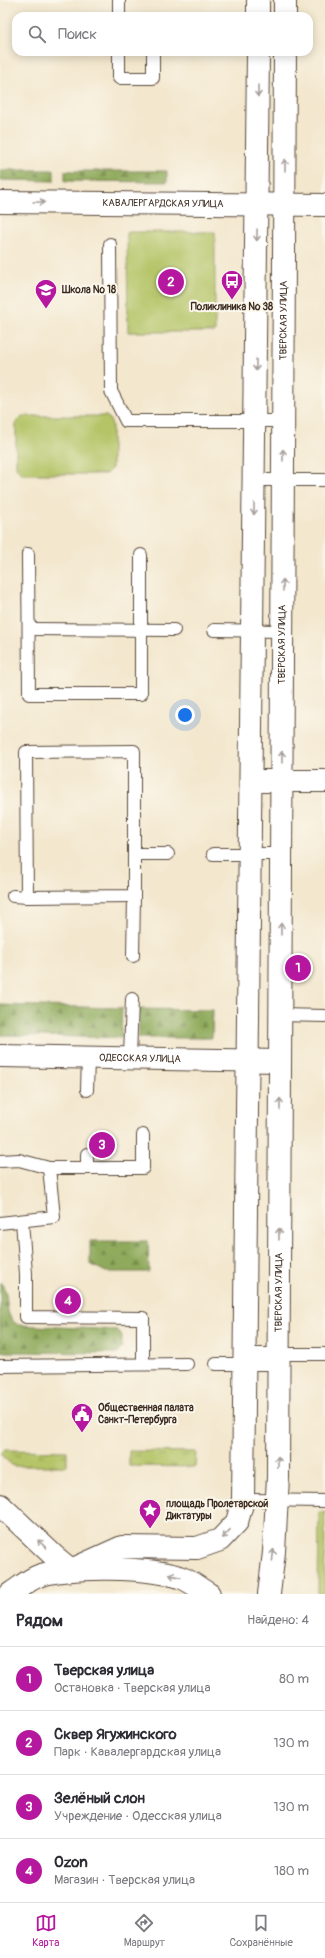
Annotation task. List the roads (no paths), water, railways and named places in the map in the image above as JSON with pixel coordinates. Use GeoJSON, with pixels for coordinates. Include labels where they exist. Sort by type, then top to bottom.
{"type":"FeatureCollection","features":[{"type":"Feature","properties":{"kind":"street"},"geometry":{"type":"LineString","coordinates":[[258,0],[258,12]]}},
{"type":"Feature","properties":{"kind":"street"},"geometry":{"type":"LineString","coordinates":[[285,12],[286,0]]}},
{"type":"Feature","properties":{"kind":"street"},"geometry":{"type":"LineString","coordinates":[[71,1570],[122,1547],[196,1548],[220,1540],[237,1522],[243,1500],[246,1359],[258,204],[258,56]]}},
{"type":"Feature","properties":{"kind":"street","name":"ТВЕРСКАЯ УЛИЦА"},"geometry":{"type":"LineString","coordinates":[[278,1501],[285,56]]}},
{"type":"Feature","properties":{"kind":"street","name":"КАВАЛЕРГАРДСКАЯ УЛИЦА"},"geometry":{"type":"LineString","coordinates":[[0,202],[325,205]]}},
{"type":"Feature","properties":{"kind":"street"},"geometry":{"type":"LineString","coordinates":[[252,781],[325,781]]}},
{"type":"Feature","properties":{"kind":"street","name":"ОДЕССКАЯ УЛИЦА"},"geometry":{"type":"LineString","coordinates":[[0,1056],[280,1060]]}},
{"type":"Feature","properties":{"kind":"street"},"geometry":{"type":"LineString","coordinates":[[269,1594],[278,1501]]}},
{"type":"Feature","properties":{"kind":"street"},"geometry":{"type":"LineString","coordinates":[[0,1505],[71,1570]]}},
{"type":"Feature","properties":{"kind":"street"},"geometry":{"type":"LineString","coordinates":[[10,1594],[36,1577],[71,1570],[127,1569],[155,1572],[182,1578],[209,1594]]}},
{"type":"Feature","properties":{"kind":"lane"},"geometry":{"type":"LineString","coordinates":[[118,0],[119,12]]}},
{"type":"Feature","properties":{"kind":"lane"},"geometry":{"type":"LineString","coordinates":[[119,56],[119,78],[153,78],[153,56]]}},
{"type":"Feature","properties":{"kind":"lane"},"geometry":{"type":"LineString","coordinates":[[110,244],[111,391],[126,421],[283,421]]}},
{"type":"Feature","properties":{"kind":"lane"},"geometry":{"type":"LineString","coordinates":[[254,480],[325,480]]}},
{"type":"Feature","properties":{"kind":"lane"},"geometry":{"type":"LineString","coordinates":[[28,554],[29,694],[141,694],[141,555]]}},
{"type":"Feature","properties":{"kind":"lane"},"geometry":{"type":"LineString","coordinates":[[29,629],[174,630]]}},
{"type":"Feature","properties":{"kind":"lane"},"geometry":{"type":"LineString","coordinates":[[214,630],[282,631]]}},
{"type":"Feature","properties":{"kind":"lane"},"geometry":{"type":"LineString","coordinates":[[27,897],[26,752],[134,751],[133,956]]}},
{"type":"Feature","properties":{"kind":"lane"},"geometry":{"type":"LineString","coordinates":[[134,854],[168,854]]}},
{"type":"Feature","properties":{"kind":"lane"},"geometry":{"type":"LineString","coordinates":[[213,854],[281,854]]}},
{"type":"Feature","properties":{"kind":"lane"},"geometry":{"type":"LineString","coordinates":[[13,896],[134,896]]}},
{"type":"Feature","properties":{"kind":"lane"},"geometry":{"type":"LineString","coordinates":[[130,1058],[132,999]]}},
{"type":"Feature","properties":{"kind":"lane"},"geometry":{"type":"LineString","coordinates":[[280,1015],[325,1016]]}},
{"type":"Feature","properties":{"kind":"lane"},"geometry":{"type":"LineString","coordinates":[[87,1090],[88,1058]]}},
{"type":"Feature","properties":{"kind":"lane"},"geometry":{"type":"LineString","coordinates":[[0,1161],[19,1160],[49,1168],[143,1168],[143,1135]]}},
{"type":"Feature","properties":{"kind":"lane"},"geometry":{"type":"LineString","coordinates":[[87,1154],[87,1168]]}},
{"type":"Feature","properties":{"kind":"lane"},"geometry":{"type":"LineString","coordinates":[[0,1223],[54,1217],[49,1168]]}},
{"type":"Feature","properties":{"kind":"lane"},"geometry":{"type":"LineString","coordinates":[[22,1221],[26,1274],[26,1317],[142,1318],[143,1364]]}},
{"type":"Feature","properties":{"kind":"lane"},"geometry":{"type":"LineString","coordinates":[[216,1364],[246,1359],[278,1359],[325,1354]]}},
{"type":"Feature","properties":{"kind":"lane"},"geometry":{"type":"LineString","coordinates":[[0,1366],[187,1364]]}},
{"type":"Feature","properties":{"kind":"lane"},"geometry":{"type":"LineString","coordinates":[[243,1500],[325,1502]]}},
{"type":"Feature","properties":{"kind":"place","name":"Сквер Ягужинского"},"geometry":{"type":"Point","coordinates":[171,282]}},
{"type":"Feature","properties":{"kind":"place","name":"Поликлиника № 38"},"geometry":{"type":"Point","coordinates":[232,300]}},
{"type":"Feature","properties":{"kind":"place","name":"Школа № 18"},"geometry":{"type":"Point","coordinates":[46,310]}},
{"type":"Feature","properties":{"kind":"place","name":"Тверская улица"},"geometry":{"type":"Point","coordinates":[298,968]}},
{"type":"Feature","properties":{"kind":"place","name":"Зелёный слон"},"geometry":{"type":"Point","coordinates":[102,1145]}},
{"type":"Feature","properties":{"kind":"place","name":"Ozon"},"geometry":{"type":"Point","coordinates":[68,1301]}},
{"type":"Feature","properties":{"kind":"place","name":"Общественная палата Санкт-Петербурга"},"geometry":{"type":"Point","coordinates":[82,1434]}},
{"type":"Feature","properties":{"kind":"place","name":"площадь Пролетарской Диктатуры"},"geometry":{"type":"Point","coordinates":[150,1530]}}]}
